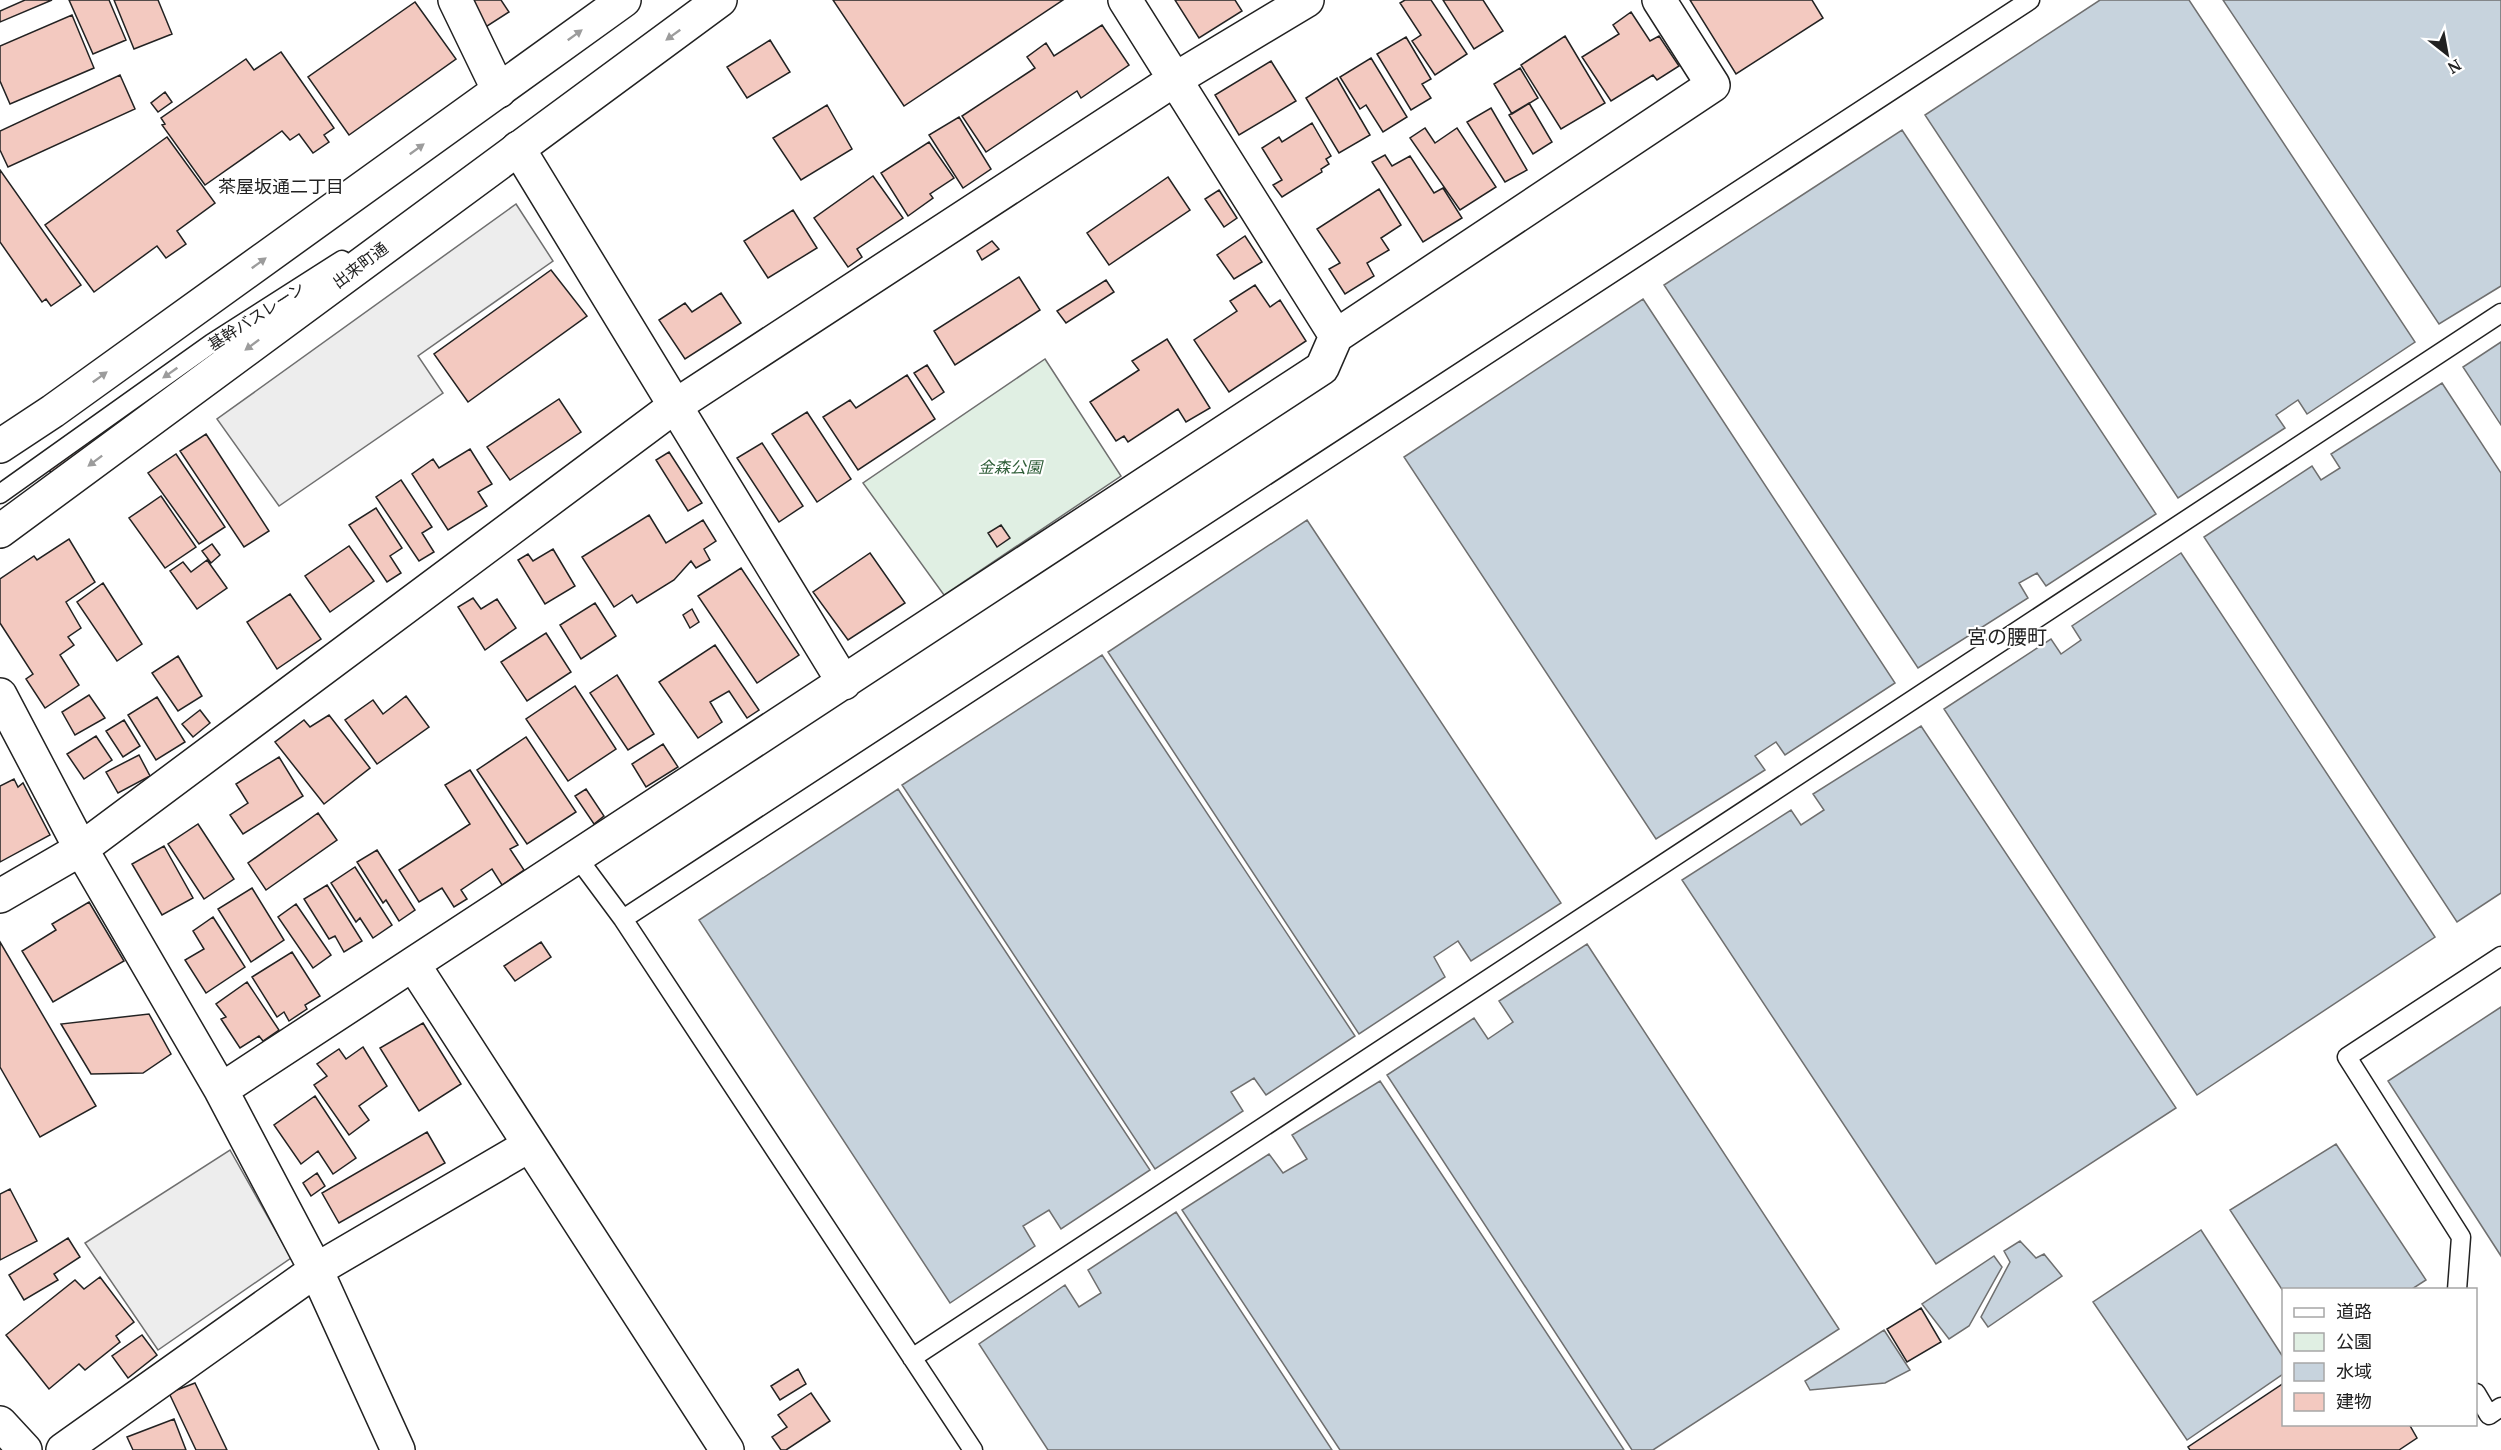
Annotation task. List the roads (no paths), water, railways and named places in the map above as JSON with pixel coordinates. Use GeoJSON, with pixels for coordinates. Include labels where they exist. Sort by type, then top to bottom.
{"type":"FeatureCollection","features":[{"type":"Feature","properties":{"kind":"street"},"geometry":{"type":"LineString","coordinates":[[455,0],[499,91]]}},
{"type":"Feature","properties":{"kind":"street"},"geometry":{"type":"LineString","coordinates":[[0,446],[53,411],[624,0]]}},
{"type":"Feature","properties":{"kind":"street","name":"出来町通"},"geometry":{"type":"LineString","coordinates":[[0,531],[720,0]]}},
{"type":"Feature","properties":{"kind":"street"},"geometry":{"type":"LineString","coordinates":[[1125,0],[1336,336]]}},
{"type":"Feature","properties":{"kind":"street"},"geometry":{"type":"LineString","coordinates":[[0,896],[81,849],[675,406],[1174,80],[1307,0]]}},
{"type":"Feature","properties":{"kind":"street"},"geometry":{"type":"LineString","coordinates":[[221,1090],[1322,368],[1336,336],[1713,85],[1659,0]]}},
{"type":"Feature","properties":{"kind":"street"},"geometry":{"type":"LineString","coordinates":[[518,148],[844,683]]}},
{"type":"Feature","properties":{"kind":"street"},"geometry":{"type":"LineString","coordinates":[[0,695],[81,849],[221,1090],[316,1270],[398,1450]]}},
{"type":"Feature","properties":{"kind":"street"},"geometry":{"type":"LineString","coordinates":[[412,964],[727,1450]]}},
{"type":"Feature","properties":{"kind":"street"},"geometry":{"type":"LineString","coordinates":[[63,1450],[316,1270],[528,1146]]}},
{"type":"Feature","properties":{"kind":"street"},"geometry":{"type":"LineString","coordinates":[[0,1423],[25,1450]]}},
{"type":"Feature","properties":{"kind":"lane"},"geometry":{"type":"LineString","coordinates":[[623,919],[2030,0]]}},
{"type":"Feature","properties":{"kind":"lane","name":"基幹バスレーン"},"geometry":{"type":"LineString","coordinates":[[0,494],[212,343],[518,148]]}},
{"type":"Feature","properties":{"kind":"lane"},"geometry":{"type":"LineString","coordinates":[[912,1358],[2501,313]]}},
{"type":"Feature","properties":{"kind":"lane"},"geometry":{"type":"LineString","coordinates":[[0,461],[53,411]]}},
{"type":"Feature","properties":{"kind":"lane"},"geometry":{"type":"LineString","coordinates":[[577,857],[623,919],[973,1450]]}},
{"type":"Feature","properties":{"kind":"lane"},"geometry":{"type":"LineString","coordinates":[[2457,1288],[2461,1237],[2348,1057],[2501,956]]}},
{"type":"Feature","properties":{"kind":"lane"},"geometry":{"type":"LineString","coordinates":[[2477,1396],[2488,1415],[2501,1407]]}},
{"type":"Feature","properties":{"kind":"water"},"geometry":{"type":"Polygon","coordinates":[[[2100,0],[2189,0],[2415,342],[2307,414],[2298,400],[2276,415],[2285,428],[2178,498],[1925,115],[2100,0]]]}},
{"type":"Feature","properties":{"kind":"water"},"geometry":{"type":"Polygon","coordinates":[[[2223,0],[2501,0],[2501,286],[2439,324],[2223,0]]]}},
{"type":"Feature","properties":{"kind":"water"},"geometry":{"type":"Polygon","coordinates":[[[1902,130],[2156,514],[2046,586],[2037,573],[2019,583],[2028,598],[1918,668],[1664,285],[1902,130]]]}},
{"type":"Feature","properties":{"kind":"water"},"geometry":{"type":"Polygon","coordinates":[[[1643,299],[1895,683],[1785,755],[1776,742],[1755,756],[1765,770],[1656,839],[1404,457],[1643,299]]]}},
{"type":"Feature","properties":{"kind":"water"},"geometry":{"type":"Polygon","coordinates":[[[2501,342],[2501,425],[2463,367],[2501,342]]]}},
{"type":"Feature","properties":{"kind":"water"},"geometry":{"type":"Polygon","coordinates":[[[2442,383],[2501,473],[2501,893],[2457,922],[2204,537],[2312,466],[2321,480],[2340,468],[2331,454],[2442,383]]]}},
{"type":"Feature","properties":{"kind":"water"},"geometry":{"type":"Polygon","coordinates":[[[1307,520],[1561,903],[1471,961],[1458,941],[1434,957],[1445,977],[1359,1034],[1108,652],[1307,520]]]}},
{"type":"Feature","properties":{"kind":"water"},"geometry":{"type":"Polygon","coordinates":[[[2181,553],[2435,937],[2197,1095],[1944,709],[2051,639],[2061,654],[2081,640],[2072,626],[2181,553]]]}},
{"type":"Feature","properties":{"kind":"water"},"geometry":{"type":"Polygon","coordinates":[[[1102,655],[1355,1036],[1266,1095],[1254,1078],[1231,1092],[1243,1111],[1155,1169],[902,785],[1102,655]]]}},
{"type":"Feature","properties":{"kind":"water"},"geometry":{"type":"Polygon","coordinates":[[[1921,726],[2176,1108],[1936,1264],[1682,880],[1791,810],[1801,825],[1824,810],[1813,794],[1921,726]]]}},
{"type":"Feature","properties":{"kind":"water"},"geometry":{"type":"Polygon","coordinates":[[[898,789],[1150,1170],[1061,1229],[1049,1210],[1023,1226],[1035,1246],[950,1303],[699,920],[898,789]]]}},
{"type":"Feature","properties":{"kind":"water"},"geometry":{"type":"Polygon","coordinates":[[[1587,944],[1839,1329],[1653,1450],[1632,1450],[1387,1075],[1474,1018],[1488,1039],[1513,1022],[1499,1001],[1587,944]]]}},
{"type":"Feature","properties":{"kind":"water"},"geometry":{"type":"Polygon","coordinates":[[[2501,1007],[2501,1256],[2388,1081],[2501,1007]]]}},
{"type":"Feature","properties":{"kind":"water"},"geometry":{"type":"Polygon","coordinates":[[[1380,1081],[1624,1450],[1340,1450],[1182,1210],[1269,1154],[1283,1173],[1307,1159],[1292,1135],[1380,1081]]]}},
{"type":"Feature","properties":{"kind":"water"},"geometry":{"type":"Polygon","coordinates":[[[2336,1144],[2426,1280],[2414,1288],[2282,1289],[2230,1210],[2336,1144]]]}},
{"type":"Feature","properties":{"kind":"water"},"geometry":{"type":"Polygon","coordinates":[[[1176,1212],[1332,1450],[1048,1450],[979,1344],[1065,1285],[1079,1307],[1101,1293],[1088,1270],[1176,1212]]]}},
{"type":"Feature","properties":{"kind":"water"},"geometry":{"type":"Polygon","coordinates":[[[2201,1230],[2282,1355],[2282,1375],[2187,1440],[2093,1302],[2201,1230]]]}},
{"type":"Feature","properties":{"kind":"water"},"geometry":{"type":"Polygon","coordinates":[[[2020,1241],[2036,1258],[2044,1254],[2062,1276],[1988,1327],[1981,1317],[2010,1262],[2004,1251],[2020,1241]]]}},
{"type":"Feature","properties":{"kind":"water"},"geometry":{"type":"Polygon","coordinates":[[[1994,1256],[2002,1267],[1969,1326],[1949,1339],[1922,1304],[1994,1256]]]}},
{"type":"Feature","properties":{"kind":"water"},"geometry":{"type":"Polygon","coordinates":[[[1884,1330],[1910,1370],[1885,1383],[1810,1390],[1805,1381],[1884,1330]]]}},
{"type":"Feature","properties":{"kind":"district","name":"茶屋坂通二丁目"},"geometry":{"type":"Point","coordinates":[281,186]}},
{"type":"Feature","properties":{"kind":"district","name":"宮の腰町"},"geometry":{"type":"Point","coordinates":[2007,636]}},
{"type":"Feature","properties":{"kind":"park label","name":"金森公園"},"geometry":{"type":"Point","coordinates":[1010,467]}}]}
